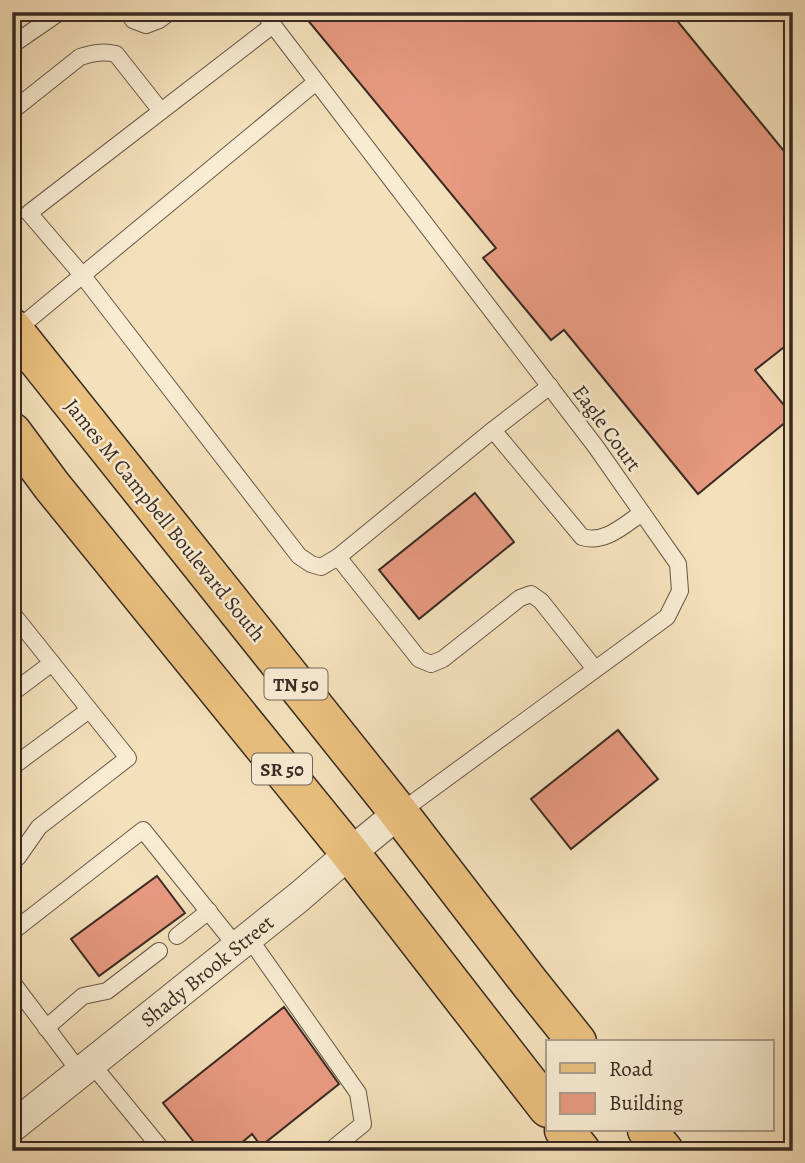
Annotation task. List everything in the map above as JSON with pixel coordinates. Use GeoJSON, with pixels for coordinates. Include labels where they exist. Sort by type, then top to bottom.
{"type":"FeatureCollection","features":[{"type":"Feature","properties":{"kind":"main road","name":"James M Campbell Boulevard South"},"geometry":{"type":"LineString","coordinates":[[13,332],[399,813],[575,1040]]}},
{"type":"Feature","properties":{"kind":"main road","name":"SR 50"},"geometry":{"type":"LineString","coordinates":[[28,463],[350,853],[546,1105]]}},
{"type":"Feature","properties":{"kind":"main road"},"geometry":{"type":"LineString","coordinates":[[566,1132],[581,1151]]}},
{"type":"Feature","properties":{"kind":"main road"},"geometry":{"type":"LineString","coordinates":[[649,1132],[664,1151]]}},
{"type":"Feature","properties":{"kind":"street","name":"Shady Brook Street"},"geometry":{"type":"LineString","coordinates":[[16,1116],[86,1068],[399,813]]}},
{"type":"Feature","properties":{"kind":"lane"},"geometry":{"type":"LineString","coordinates":[[12,45],[60,12]]}},
{"type":"Feature","properties":{"kind":"lane"},"geometry":{"type":"LineString","coordinates":[[128,12],[133,20],[146,25],[170,12]]}},
{"type":"Feature","properties":{"kind":"lane"},"geometry":{"type":"LineString","coordinates":[[268,19],[161,111],[20,214],[83,276],[299,556],[311,564],[321,567],[338,557],[550,386]]}},
{"type":"Feature","properties":{"kind":"lane","name":"Eagle Court"},"geometry":{"type":"LineString","coordinates":[[268,19],[596,447],[678,564],[680,591],[667,617],[399,813]]}},
{"type":"Feature","properties":{"kind":"lane"},"geometry":{"type":"LineString","coordinates":[[12,111],[80,57],[106,52],[116,54],[161,111]]}},
{"type":"Feature","properties":{"kind":"lane"},"geometry":{"type":"LineString","coordinates":[[13,332],[316,82]]}},
{"type":"Feature","properties":{"kind":"lane"},"geometry":{"type":"LineString","coordinates":[[493,430],[582,537],[592,540],[607,536],[642,513]]}},
{"type":"Feature","properties":{"kind":"lane"},"geometry":{"type":"LineString","coordinates":[[338,557],[419,659],[431,664],[443,659],[520,598],[531,594],[541,601],[595,669]]}},
{"type":"Feature","properties":{"kind":"lane"},"geometry":{"type":"LineString","coordinates":[[12,861],[18,857],[39,827],[128,758],[14,618]]}},
{"type":"Feature","properties":{"kind":"lane"},"geometry":{"type":"LineString","coordinates":[[12,693],[52,663]]}},
{"type":"Feature","properties":{"kind":"lane"},"geometry":{"type":"LineString","coordinates":[[12,768],[89,710]]}},
{"type":"Feature","properties":{"kind":"lane"},"geometry":{"type":"LineString","coordinates":[[12,932],[143,830],[209,911],[243,942],[358,1093],[363,1124],[330,1151]]}},
{"type":"Feature","properties":{"kind":"lane"},"geometry":{"type":"LineString","coordinates":[[177,936],[209,911]]}},
{"type":"Feature","properties":{"kind":"lane"},"geometry":{"type":"LineString","coordinates":[[46,1028],[83,996],[107,991],[159,951]]}},
{"type":"Feature","properties":{"kind":"lane"},"geometry":{"type":"LineString","coordinates":[[12,982],[46,1028],[163,1151]]}},
{"type":"Feature","properties":{"kind":"building"},"geometry":{"type":"Polygon","coordinates":[[[301,12],[670,12],[793,162],[793,340],[755,370],[793,416],[698,494],[564,330],[551,340],[483,258],[496,248],[301,12]]]}},
{"type":"Feature","properties":{"kind":"building"},"geometry":{"type":"Polygon","coordinates":[[[475,493],[514,542],[419,619],[379,570],[475,493]]]}},
{"type":"Feature","properties":{"kind":"building"},"geometry":{"type":"Polygon","coordinates":[[[618,730],[658,779],[571,849],[531,799],[618,730]]]}},
{"type":"Feature","properties":{"kind":"building"},"geometry":{"type":"Polygon","coordinates":[[[157,876],[185,913],[99,976],[71,939],[157,876]]]}},
{"type":"Feature","properties":{"kind":"building"},"geometry":{"type":"Polygon","coordinates":[[[284,1007],[339,1084],[261,1146],[252,1134],[232,1151],[201,1151],[163,1103],[284,1007]]]}}]}
